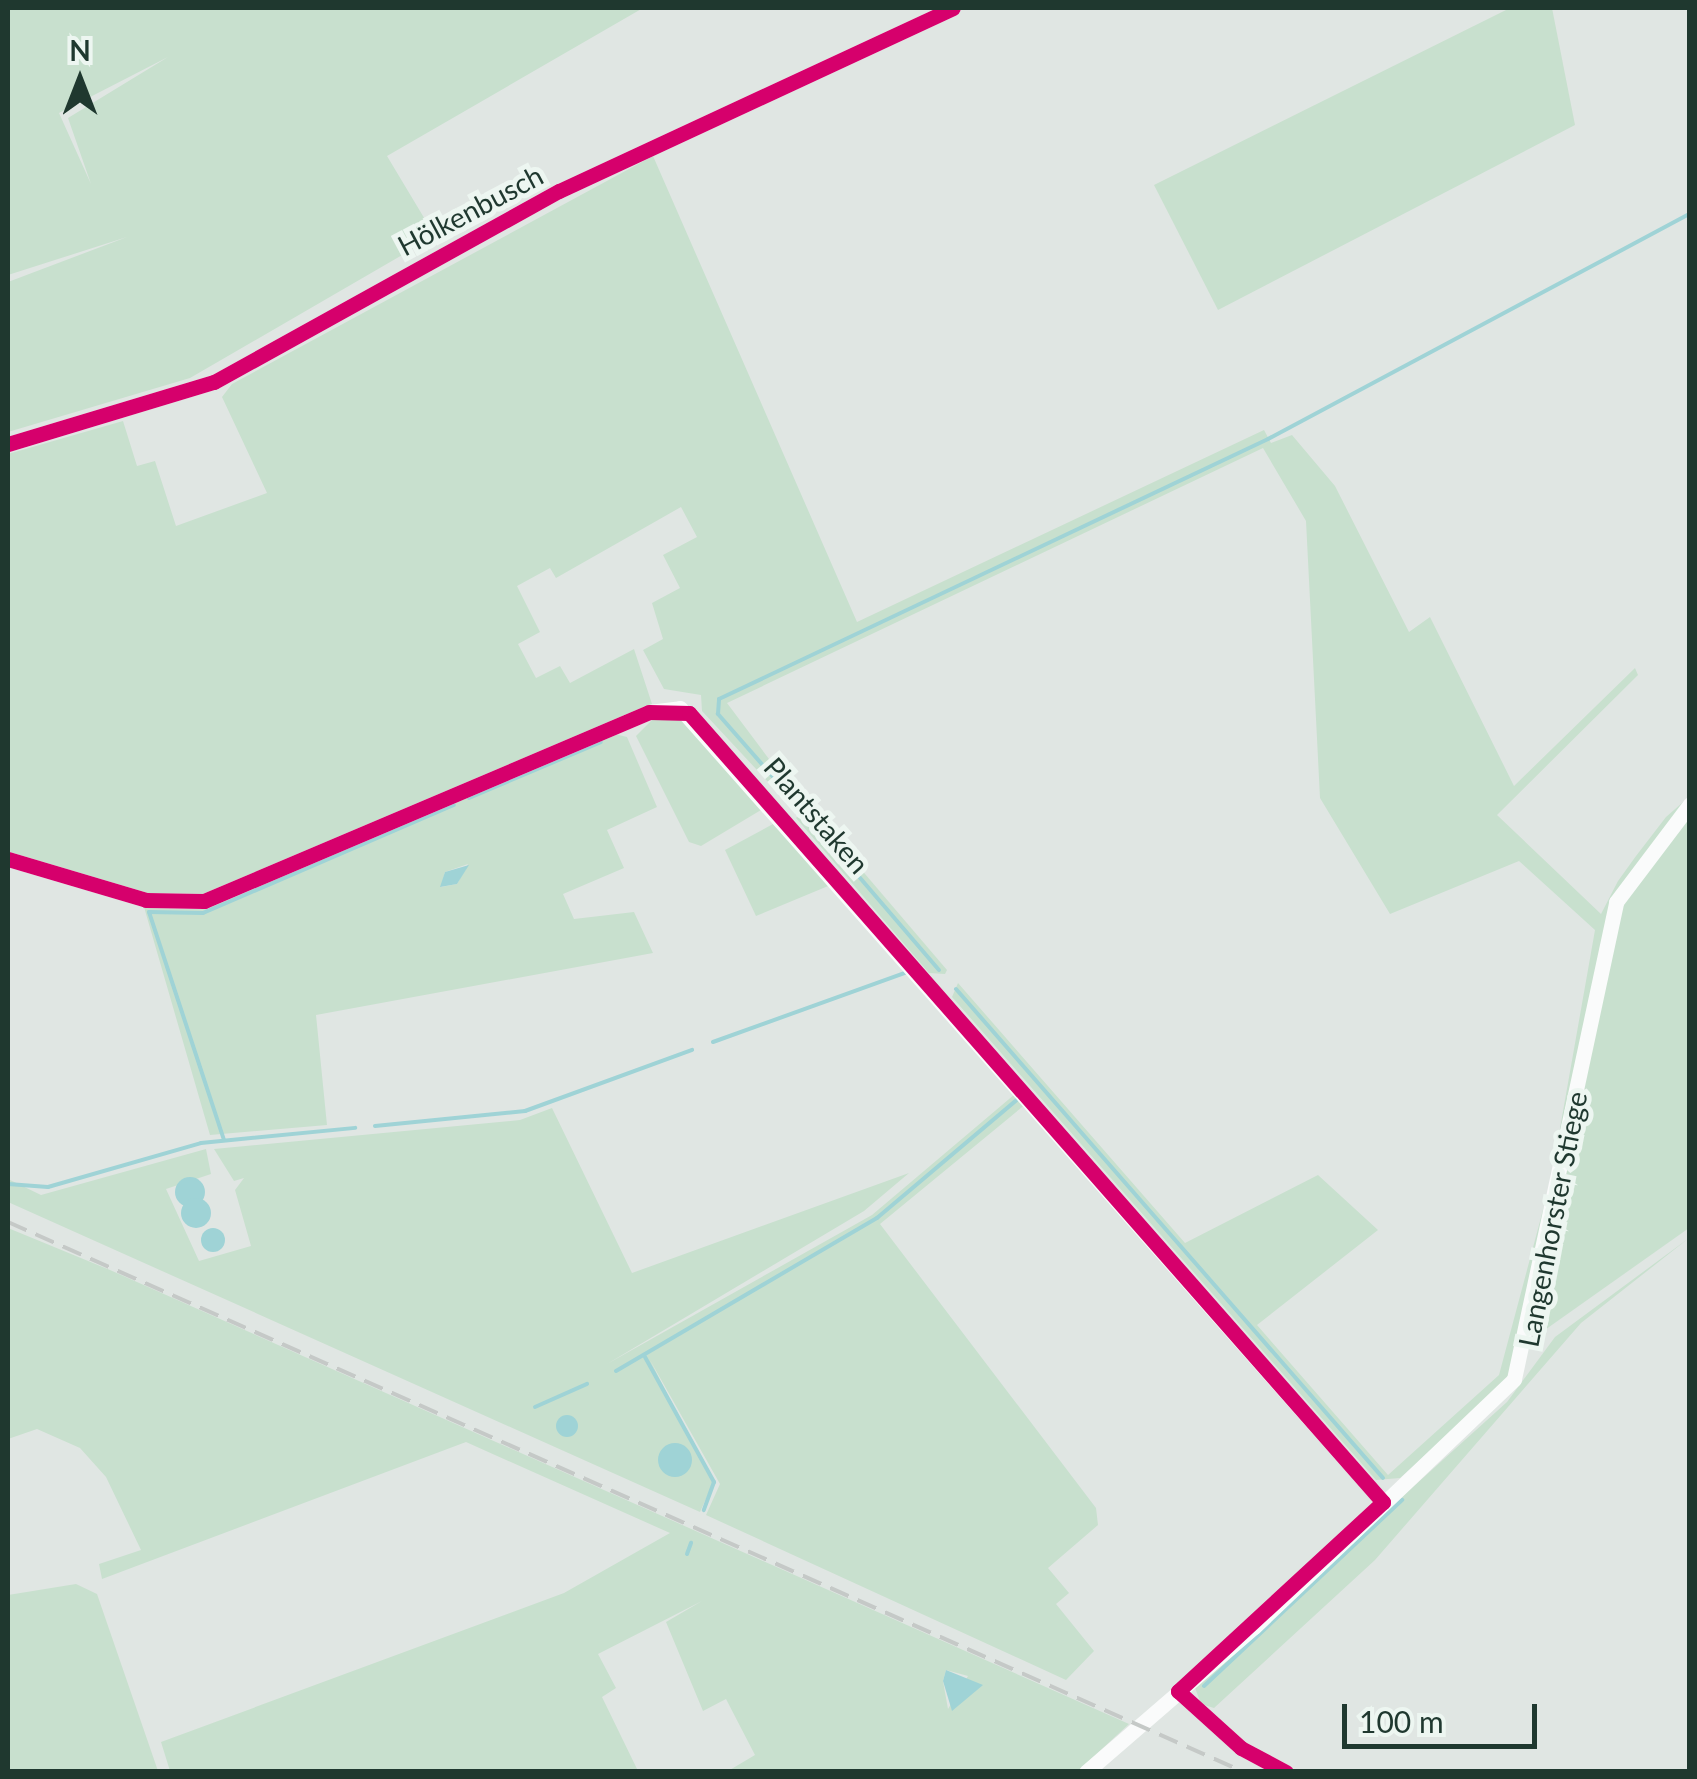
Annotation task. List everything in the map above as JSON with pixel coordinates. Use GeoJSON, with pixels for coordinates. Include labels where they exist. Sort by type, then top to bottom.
{"type":"FeatureCollection","features":[{"type":"Feature","properties":{"kind":"street","name":"Hölkenbusch"},"geometry":{"type":"LineString","coordinates":[[8,444],[214,382],[559,191],[953,8]]}},
{"type":"Feature","properties":{"kind":"street","name":"Plantstaken"},"geometry":{"type":"LineString","coordinates":[[8,859],[146,900],[204,901],[649,712],[680,708],[1383,1502]]}},
{"type":"Feature","properties":{"kind":"street","name":"Langenhorster Stiege"},"geometry":{"type":"LineString","coordinates":[[1086,1772],[1494,1406],[1518,1372],[1616,902],[1690,804]]}},
{"type":"Feature","properties":{"kind":"street"},"geometry":{"type":"LineString","coordinates":[[1178,1691],[1241,1748],[1286,1772]]}},
{"type":"Feature","properties":{"kind":"green space"},"geometry":{"type":"Polygon","coordinates":[[[8,8],[643,8],[387,156],[435,236],[190,378],[8,432],[8,282],[127,237],[8,275],[8,8]],[[168,57],[59,113],[91,184],[68,118],[168,57]]]}},
{"type":"Feature","properties":{"kind":"green space"},"geometry":{"type":"Polygon","coordinates":[[[1510,8],[1552,8],[1575,125],[1218,310],[1154,185],[1510,8]]]}},
{"type":"Feature","properties":{"kind":"green space"},"geometry":{"type":"Polygon","coordinates":[[[653,156],[857,622],[1264,430],[1271,443],[1292,435],[1335,486],[1409,632],[1430,617],[1514,786],[1635,668],[1638,675],[1497,815],[1601,914],[1636,856],[1666,817],[1690,796],[1614,894],[1550,1185],[1595,930],[1519,861],[1390,914],[1320,798],[1306,521],[1263,448],[727,703],[790,787],[783,798],[702,711],[701,695],[664,689],[643,650],[663,639],[652,603],[680,588],[663,555],[697,537],[681,507],[556,578],[550,568],[517,586],[540,632],[518,644],[536,678],[560,666],[570,683],[634,649],[652,704],[203,896],[158,897],[8,854],[8,454],[123,421],[137,466],[155,461],[176,526],[267,493],[222,397],[232,384],[653,156]]]}},
{"type":"Feature","properties":{"kind":"green space"},"geometry":{"type":"Polygon","coordinates":[[[654,718],[681,719],[761,810],[701,846],[689,842],[636,736],[654,718]]]}},
{"type":"Feature","properties":{"kind":"green space"},"geometry":{"type":"Polygon","coordinates":[[[611,733],[627,737],[657,807],[607,830],[624,868],[563,894],[574,919],[634,912],[653,953],[316,1015],[327,1125],[210,1135],[144,907],[171,907],[611,733]],[[468,864],[445,872],[441,887],[457,884],[468,864]]]}},
{"type":"Feature","properties":{"kind":"green space"},"geometry":{"type":"Polygon","coordinates":[[[807,806],[947,970],[945,974],[929,973],[796,818],[807,806]]]}},
{"type":"Feature","properties":{"kind":"green space"},"geometry":{"type":"Polygon","coordinates":[[[1689,810],[1689,1228],[1542,1332],[1537,1319],[1620,905],[1689,810]]]}},
{"type":"Feature","properties":{"kind":"green space"},"geometry":{"type":"Polygon","coordinates":[[[773,824],[833,884],[756,916],[725,850],[773,824]]]}},
{"type":"Feature","properties":{"kind":"green space"},"geometry":{"type":"Polygon","coordinates":[[[958,983],[1185,1243],[1318,1175],[1378,1230],[1257,1325],[1388,1475],[1499,1375],[1547,1195],[1507,1382],[1400,1478],[1376,1480],[952,997],[958,983]]]}},
{"type":"Feature","properties":{"kind":"green space"},"geometry":{"type":"Polygon","coordinates":[[[1015,1094],[1027,1103],[880,1224],[1096,1508],[1098,1525],[1048,1568],[1069,1593],[1056,1604],[1094,1651],[1066,1680],[706,1515],[720,1484],[650,1360],[713,1483],[700,1512],[8,1202],[8,1179],[41,1195],[206,1149],[211,1174],[166,1189],[199,1261],[251,1246],[235,1190],[244,1178],[234,1181],[214,1149],[520,1120],[552,1108],[632,1273],[909,1173],[864,1211],[607,1364],[872,1215],[1015,1094]]]}},
{"type":"Feature","properties":{"kind":"green space"},"geometry":{"type":"Polygon","coordinates":[[[8,1228],[1129,1724],[1078,1771],[728,1771],[755,1755],[726,1699],[703,1711],[666,1622],[702,1601],[598,1654],[616,1688],[602,1697],[638,1771],[170,1771],[161,1742],[564,1593],[670,1533],[466,1442],[102,1579],[99,1564],[141,1550],[106,1477],[80,1448],[37,1429],[8,1439],[8,1228]],[[946,1670],[943,1681],[948,1709],[968,1676],[946,1670]]]}},
{"type":"Feature","properties":{"kind":"green space"},"geometry":{"type":"Polygon","coordinates":[[[1689,1238],[1581,1323],[1375,1560],[1214,1708],[1201,1704],[1194,1685],[1507,1402],[1555,1337],[1689,1238]]]}},
{"type":"Feature","properties":{"kind":"green space"},"geometry":{"type":"Polygon","coordinates":[[[76,1584],[97,1594],[158,1771],[8,1771],[8,1595],[76,1584]]]}},
{"type":"Feature","properties":{"kind":"water"},"geometry":{"type":"Polygon","coordinates":[[[469,865],[457,884],[440,887],[445,872],[469,865]]]}},
{"type":"Feature","properties":{"kind":"water"},"geometry":{"type":"Polygon","coordinates":[[[190,1177],[201,1181],[205,1192],[201,1203],[190,1207],[179,1203],[175,1192],[179,1181],[190,1177]]]}},
{"type":"Feature","properties":{"kind":"water"},"geometry":{"type":"Polygon","coordinates":[[[196,1198],[207,1202],[211,1213],[207,1224],[196,1228],[185,1224],[181,1213],[185,1202],[196,1198]]]}},
{"type":"Feature","properties":{"kind":"water"},"geometry":{"type":"Polygon","coordinates":[[[213,1228],[222,1231],[222,1249],[213,1252],[204,1249],[201,1240],[204,1231],[213,1228]]]}},
{"type":"Feature","properties":{"kind":"water"},"geometry":{"type":"Polygon","coordinates":[[[567,1415],[575,1418],[575,1434],[567,1437],[559,1434],[556,1426],[559,1418],[567,1415]]]}},
{"type":"Feature","properties":{"kind":"water"},"geometry":{"type":"Polygon","coordinates":[[[675,1443],[687,1448],[692,1460],[687,1472],[675,1477],[663,1472],[658,1460],[663,1448],[675,1443]]]}},
{"type":"Feature","properties":{"kind":"water"},"geometry":{"type":"Polygon","coordinates":[[[946,1670],[983,1685],[952,1711],[943,1681],[946,1670]]]}},
{"type":"Feature","properties":{"kind":"waterway"},"geometry":{"type":"LineString","coordinates":[[781,786],[718,714],[719,699],[1268,439],[1690,214]]}},
{"type":"Feature","properties":{"kind":"waterway"},"geometry":{"type":"LineString","coordinates":[[469,798],[601,742]]}},
{"type":"Feature","properties":{"kind":"waterway"},"geometry":{"type":"LineString","coordinates":[[224,1140],[149,912],[203,913],[454,805]]}},
{"type":"Feature","properties":{"kind":"waterway"},"geometry":{"type":"LineString","coordinates":[[801,809],[939,970]]}},
{"type":"Feature","properties":{"kind":"waterway"},"geometry":{"type":"LineString","coordinates":[[713,1042],[905,973]]}},
{"type":"Feature","properties":{"kind":"waterway"},"geometry":{"type":"LineString","coordinates":[[956,989],[1383,1478]]}},
{"type":"Feature","properties":{"kind":"waterway"},"geometry":{"type":"LineString","coordinates":[[375,1126],[525,1111],[692,1050]]}},
{"type":"Feature","properties":{"kind":"waterway"},"geometry":{"type":"LineString","coordinates":[[616,1371],[877,1218],[1018,1099]]}},
{"type":"Feature","properties":{"kind":"waterway"},"geometry":{"type":"LineString","coordinates":[[8,1184],[48,1187],[201,1143],[355,1128]]}},
{"type":"Feature","properties":{"kind":"waterway"},"geometry":{"type":"LineString","coordinates":[[645,1357],[714,1482],[704,1510]]}},
{"type":"Feature","properties":{"kind":"waterway"},"geometry":{"type":"LineString","coordinates":[[535,1407],[587,1384]]}},
{"type":"Feature","properties":{"kind":"waterway"},"geometry":{"type":"LineString","coordinates":[[1204,1686],[1402,1500]]}},
{"type":"Feature","properties":{"kind":"waterway"},"geometry":{"type":"LineString","coordinates":[[687,1554],[691,1543]]}},
{"type":"Feature","properties":{"kind":"railway"},"geometry":{"type":"LineString","coordinates":[[8,1222],[1244,1772]]}},
{"type":"Feature","properties":{"kind":"cycle path"},"geometry":{"type":"LineString","coordinates":[[8,444],[214,382],[559,191],[953,8]]}},
{"type":"Feature","properties":{"kind":"cycle path"},"geometry":{"type":"LineString","coordinates":[[8,859],[146,900],[204,901],[649,712],[689,713],[1383,1502],[1178,1691],[1241,1748],[1286,1772]]}}]}
